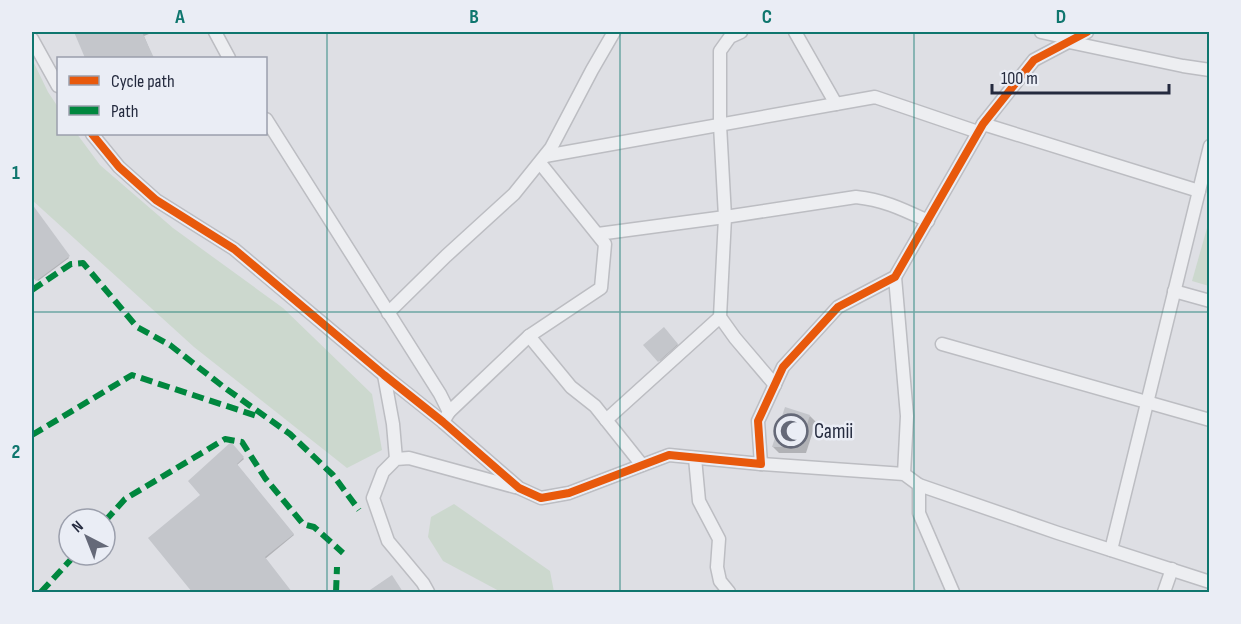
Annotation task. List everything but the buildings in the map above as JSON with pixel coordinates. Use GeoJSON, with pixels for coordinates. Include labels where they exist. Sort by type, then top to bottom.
{"type":"FeatureCollection","features":[{"type":"Feature","properties":{"kind":"street"},"geometry":{"type":"LineString","coordinates":[[215,32],[228,57]]}},
{"type":"Feature","properties":{"kind":"street"},"geometry":{"type":"LineString","coordinates":[[388,313],[514,194],[551,148],[614,32]]}},
{"type":"Feature","properties":{"kind":"street"},"geometry":{"type":"LineString","coordinates":[[741,32],[730,37],[720,51],[720,125],[725,216],[720,317],[775,385]]}},
{"type":"Feature","properties":{"kind":"street"},"geometry":{"type":"LineString","coordinates":[[795,32],[836,104]]}},
{"type":"Feature","properties":{"kind":"street"},"geometry":{"type":"LineString","coordinates":[[1041,32],[1183,66],[1209,70]]}},
{"type":"Feature","properties":{"kind":"street"},"geometry":{"type":"LineString","coordinates":[[762,464],[758,421],[783,368],[838,307],[895,277],[981,128],[1034,60],[1086,32]]}},
{"type":"Feature","properties":{"kind":"street"},"geometry":{"type":"LineString","coordinates":[[32,39],[57,85]]}},
{"type":"Feature","properties":{"kind":"street"},"geometry":{"type":"LineString","coordinates":[[542,159],[875,97],[1197,196],[1209,204]]}},
{"type":"Feature","properties":{"kind":"street"},"geometry":{"type":"LineString","coordinates":[[267,120],[440,394],[446,417]]}},
{"type":"Feature","properties":{"kind":"street"},"geometry":{"type":"LineString","coordinates":[[93,135],[120,167],[156,200],[234,249],[384,375],[446,417],[519,488]]}},
{"type":"Feature","properties":{"kind":"street"},"geometry":{"type":"LineString","coordinates":[[1112,550],[1209,146]]}},
{"type":"Feature","properties":{"kind":"street"},"geometry":{"type":"LineString","coordinates":[[446,417],[529,336],[601,288],[605,244],[542,159]]}},
{"type":"Feature","properties":{"kind":"street"},"geometry":{"type":"LineString","coordinates":[[598,234],[856,197],[875,199],[928,221]]}},
{"type":"Feature","properties":{"kind":"street"},"geometry":{"type":"LineString","coordinates":[[895,277],[907,416],[904,474]]}},
{"type":"Feature","properties":{"kind":"street"},"geometry":{"type":"LineString","coordinates":[[1174,291],[1209,301]]}},
{"type":"Feature","properties":{"kind":"street"},"geometry":{"type":"LineString","coordinates":[[606,420],[720,317]]}},
{"type":"Feature","properties":{"kind":"street"},"geometry":{"type":"LineString","coordinates":[[529,336],[572,387],[595,406],[642,465]]}},
{"type":"Feature","properties":{"kind":"street"},"geometry":{"type":"LineString","coordinates":[[942,344],[1209,420]]}},
{"type":"Feature","properties":{"kind":"street"},"geometry":{"type":"LineString","coordinates":[[384,375],[393,424],[396,459]]}},
{"type":"Feature","properties":{"kind":"street"},"geometry":{"type":"LineString","coordinates":[[428,592],[388,541],[372,498],[383,472],[396,459],[409,458],[519,488],[541,498],[569,493],[669,455],[904,474],[919,485],[1209,582]]}},
{"type":"Feature","properties":{"kind":"street"},"geometry":{"type":"LineString","coordinates":[[695,458],[699,501],[719,539],[717,567],[720,581],[729,592]]}},
{"type":"Feature","properties":{"kind":"street"},"geometry":{"type":"LineString","coordinates":[[919,485],[919,513],[952,592]]}},
{"type":"Feature","properties":{"kind":"street"},"geometry":{"type":"LineString","coordinates":[[1164,592],[1172,569]]}},
{"type":"Feature","properties":{"kind":"shaded area"},"geometry":{"type":"Polygon","coordinates":[[[32,59],[57,106],[57,135],[78,135],[100,165],[173,228],[283,308],[372,394],[382,450],[347,468],[194,347],[32,200],[32,59]]]}},
{"type":"Feature","properties":{"kind":"shaded area"},"geometry":{"type":"Polygon","coordinates":[[[1209,221],[1210,285],[1209,286],[1192,281],[1209,221]]]}},
{"type":"Feature","properties":{"kind":"shaded area"},"geometry":{"type":"Polygon","coordinates":[[[454,504],[550,571],[554,592],[501,592],[443,561],[428,537],[431,517],[454,504]]]}},
{"type":"Feature","properties":{"kind":"marked path"},"geometry":{"type":"LineString","coordinates":[[32,290],[71,264],[83,263],[137,327],[170,345],[290,434],[333,475],[359,510]]}},
{"type":"Feature","properties":{"kind":"marked path"},"geometry":{"type":"LineString","coordinates":[[32,435],[132,375],[257,416]]}},
{"type":"Feature","properties":{"kind":"marked path"},"geometry":{"type":"LineString","coordinates":[[117,508],[125,499],[225,439],[242,442],[265,478],[303,524],[314,527],[343,553]]}},
{"type":"Feature","properties":{"kind":"marked path"},"geometry":{"type":"LineString","coordinates":[[41,592],[64,567]]}},
{"type":"Feature","properties":{"kind":"marked path"},"geometry":{"type":"LineString","coordinates":[[336,592],[337,567]]}},
{"type":"Feature","properties":{"kind":"cycle path"},"geometry":{"type":"LineString","coordinates":[[93,135],[119,167],[156,200],[234,249],[519,488],[541,498],[569,493],[669,455],[761,464],[758,421],[783,367],[838,307],[895,277],[983,124],[1034,60],[1087,32]]}},
{"type":"Feature","properties":{"kind":"place","name":"Camii"},"geometry":{"type":"Point","coordinates":[791,431]}}]}
